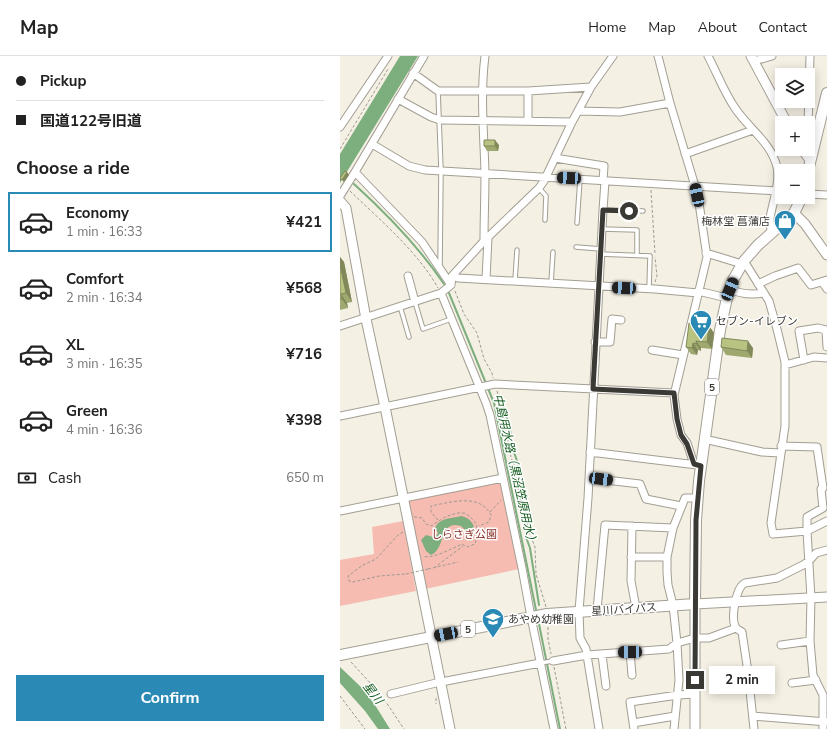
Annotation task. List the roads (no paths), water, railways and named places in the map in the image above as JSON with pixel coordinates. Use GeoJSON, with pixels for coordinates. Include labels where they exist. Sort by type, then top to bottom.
{"type":"FeatureCollection","features":[{"type":"Feature","properties":{"kind":"main road"},"geometry":{"type":"LineString","coordinates":[[809,164],[827,93]]}},
{"type":"Feature","properties":{"kind":"main road","name":"5"},"geometry":{"type":"LineString","coordinates":[[695,604],[698,498],[697,465],[704,439],[720,330],[728,293],[743,263],[758,245],[794,213],[798,204]]}},
{"type":"Feature","properties":{"kind":"main road","name":"星川バイパス"},"geometry":{"type":"LineString","coordinates":[[344,657],[431,636],[554,613],[695,604]]}},
{"type":"Feature","properties":{"kind":"street"},"geometry":{"type":"LineString","coordinates":[[340,127],[388,56]]}},
{"type":"Feature","properties":{"kind":"street"},"geometry":{"type":"LineString","coordinates":[[340,196],[424,56]]}},
{"type":"Feature","properties":{"kind":"street"},"geometry":{"type":"LineString","coordinates":[[485,56],[482,91],[482,120],[485,173],[486,280]]}},
{"type":"Feature","properties":{"kind":"street"},"geometry":{"type":"LineString","coordinates":[[451,286],[452,276],[539,188],[546,177],[578,110],[613,56]]}},
{"type":"Feature","properties":{"kind":"street"},"geometry":{"type":"LineString","coordinates":[[658,56],[670,103],[695,186],[706,253],[674,393],[677,419],[681,435],[697,465]]}},
{"type":"Feature","properties":{"kind":"street"},"geometry":{"type":"LineString","coordinates":[[708,56],[734,107],[767,145],[772,154],[775,165]]}},
{"type":"Feature","properties":{"kind":"street"},"geometry":{"type":"LineString","coordinates":[[772,56],[752,59],[783,116]]}},
{"type":"Feature","properties":{"kind":"street"},"geometry":{"type":"LineString","coordinates":[[808,116],[810,56]]}},
{"type":"Feature","properties":{"kind":"street"},"geometry":{"type":"LineString","coordinates":[[413,73],[438,91],[528,91],[591,88]]}},
{"type":"Feature","properties":{"kind":"street"},"geometry":{"type":"LineString","coordinates":[[528,91],[528,121]]}},
{"type":"Feature","properties":{"kind":"street"},"geometry":{"type":"LineString","coordinates":[[398,98],[431,117],[440,120],[572,122]]}},
{"type":"Feature","properties":{"kind":"street"},"geometry":{"type":"LineString","coordinates":[[578,110],[620,112],[670,103]]}},
{"type":"Feature","properties":{"kind":"street"},"geometry":{"type":"LineString","coordinates":[[686,154],[753,130]]}},
{"type":"Feature","properties":{"kind":"street"},"geometry":{"type":"LineString","coordinates":[[372,144],[409,166],[425,170],[775,191]]}},
{"type":"Feature","properties":{"kind":"street"},"geometry":{"type":"LineString","coordinates":[[807,156],[810,160]]}},
{"type":"Feature","properties":{"kind":"street"},"geometry":{"type":"LineString","coordinates":[[555,158],[604,166],[590,452],[579,611],[580,638],[586,649],[599,729]]}},
{"type":"Feature","properties":{"kind":"street"},"geometry":{"type":"LineString","coordinates":[[355,172],[427,248],[451,286]]}},
{"type":"Feature","properties":{"kind":"street"},"geometry":{"type":"LineString","coordinates":[[815,194],[827,195]]}},
{"type":"Feature","properties":{"kind":"street"},"geometry":{"type":"LineString","coordinates":[[772,233],[770,219],[775,199]]}},
{"type":"Feature","properties":{"kind":"street"},"geometry":{"type":"LineString","coordinates":[[340,201],[346,208],[366,318],[450,729]]}},
{"type":"Feature","properties":{"kind":"street"},"geometry":{"type":"LineString","coordinates":[[794,213],[805,224],[827,255]]}},
{"type":"Feature","properties":{"kind":"street"},"geometry":{"type":"LineString","coordinates":[[706,253],[743,263],[769,301],[777,329],[785,365],[786,409],[771,523],[773,534],[807,531],[827,521]]}},
{"type":"Feature","properties":{"kind":"street"},"geometry":{"type":"LineString","coordinates":[[758,284],[798,268],[811,285],[824,281],[827,289]]}},
{"type":"Feature","properties":{"kind":"street"},"geometry":{"type":"LineString","coordinates":[[408,276],[415,302]]}},
{"type":"Feature","properties":{"kind":"street"},"geometry":{"type":"LineString","coordinates":[[452,276],[458,278],[486,280],[649,288],[698,292],[728,293],[734,291],[746,294],[764,293]]}},
{"type":"Feature","properties":{"kind":"street"},"geometry":{"type":"LineString","coordinates":[[340,326],[415,302],[442,292],[451,286]]}},
{"type":"Feature","properties":{"kind":"street"},"geometry":{"type":"LineString","coordinates":[[442,292],[451,319],[481,387],[490,415],[524,575],[531,618],[542,663],[554,729]]}},
{"type":"Feature","properties":{"kind":"street"},"geometry":{"type":"LineString","coordinates":[[595,342],[610,342],[612,319],[621,320]]}},
{"type":"Feature","properties":{"kind":"street"},"geometry":{"type":"LineString","coordinates":[[804,360],[799,331],[818,328],[826,330],[827,348]]}},
{"type":"Feature","properties":{"kind":"street"},"geometry":{"type":"LineString","coordinates":[[652,350],[683,355]]}},
{"type":"Feature","properties":{"kind":"street"},"geometry":{"type":"LineString","coordinates":[[785,365],[814,357],[827,358]]}},
{"type":"Feature","properties":{"kind":"street"},"geometry":{"type":"LineString","coordinates":[[340,416],[494,384],[674,393]]}},
{"type":"Feature","properties":{"kind":"street"},"geometry":{"type":"LineString","coordinates":[[704,439],[762,452],[781,449],[817,447],[824,488],[821,489],[823,508],[807,517],[807,531],[811,598],[810,641],[814,676],[825,693],[824,724],[753,716]]}},
{"type":"Feature","properties":{"kind":"street"},"geometry":{"type":"LineString","coordinates":[[590,452],[697,465]]}},
{"type":"Feature","properties":{"kind":"street"},"geometry":{"type":"LineString","coordinates":[[340,511],[503,478]]}},
{"type":"Feature","properties":{"kind":"street"},"geometry":{"type":"LineString","coordinates":[[588,478],[640,484],[646,499],[681,506]]}},
{"type":"Feature","properties":{"kind":"street"},"geometry":{"type":"LineString","coordinates":[[674,729],[678,695],[677,643],[673,606],[668,584],[667,557],[673,528],[685,498],[698,498]]}},
{"type":"Feature","properties":{"kind":"street"},"geometry":{"type":"LineString","coordinates":[[597,610],[605,525],[673,528]]}},
{"type":"Feature","properties":{"kind":"street"},"geometry":{"type":"LineString","coordinates":[[632,526],[630,581],[636,608]]}},
{"type":"Feature","properties":{"kind":"street"},"geometry":{"type":"LineString","coordinates":[[754,729],[742,632],[736,628],[734,624],[735,602],[738,589],[742,584],[778,578],[790,573],[809,561],[816,553],[827,550]]}},
{"type":"Feature","properties":{"kind":"street"},"geometry":{"type":"LineString","coordinates":[[631,557],[667,557]]}},
{"type":"Feature","properties":{"kind":"street"},"geometry":{"type":"LineString","coordinates":[[695,729],[695,604],[827,597]]}},
{"type":"Feature","properties":{"kind":"street"},"geometry":{"type":"LineString","coordinates":[[552,661],[587,656],[669,649],[677,643],[695,638],[709,638],[736,628]]}},
{"type":"Feature","properties":{"kind":"street"},"geometry":{"type":"LineString","coordinates":[[781,645],[810,641]]}},
{"type":"Feature","properties":{"kind":"street"},"geometry":{"type":"LineString","coordinates":[[630,652],[632,675]]}},
{"type":"Feature","properties":{"kind":"street"},"geometry":{"type":"LineString","coordinates":[[602,655],[606,686]]}},
{"type":"Feature","properties":{"kind":"street"},"geometry":{"type":"LineString","coordinates":[[391,694],[441,682],[542,663]]}},
{"type":"Feature","properties":{"kind":"street"},"geometry":{"type":"LineString","coordinates":[[792,683],[816,680]]}},
{"type":"Feature","properties":{"kind":"street"},"geometry":{"type":"LineString","coordinates":[[675,716],[634,726],[630,702],[695,694]]}},
{"type":"Feature","properties":{"kind":"lane"},"geometry":{"type":"LineString","coordinates":[[438,91],[440,120],[440,268]]}},
{"type":"Feature","properties":{"kind":"lane"},"geometry":{"type":"LineString","coordinates":[[577,223],[580,179]]}},
{"type":"Feature","properties":{"kind":"lane"},"geometry":{"type":"LineString","coordinates":[[539,188],[546,196],[545,220]]}},
{"type":"Feature","properties":{"kind":"lane"},"geometry":{"type":"LineString","coordinates":[[603,210],[643,211]]}},
{"type":"Feature","properties":{"kind":"lane"},"geometry":{"type":"LineString","coordinates":[[602,229],[637,230],[637,255]]}},
{"type":"Feature","properties":{"kind":"lane"},"geometry":{"type":"LineString","coordinates":[[576,247],[650,256],[649,288]]}},
{"type":"Feature","properties":{"kind":"lane"},"geometry":{"type":"LineString","coordinates":[[515,281],[517,250]]}},
{"type":"Feature","properties":{"kind":"lane"},"geometry":{"type":"LineString","coordinates":[[551,283],[553,252]]}},
{"type":"Feature","properties":{"kind":"lane"},"geometry":{"type":"LineString","coordinates":[[415,302],[423,329],[451,319]]}},
{"type":"Feature","properties":{"kind":"lane"},"geometry":{"type":"LineString","coordinates":[[400,306],[409,337]]}},
{"type":"Feature","properties":{"kind":"lane"},"geometry":{"type":"LineString","coordinates":[[542,663],[552,661]]}},
{"type":"Feature","properties":{"kind":"waterway","name":"中島用水路（黒沼笠原用水）"},"geometry":{"type":"LineString","coordinates":[[354,184],[402,231],[444,284]]}},
{"type":"Feature","properties":{"kind":"waterway","name":"中島用水路（黒沼笠原用水）"},"geometry":{"type":"LineString","coordinates":[[449,293],[494,403],[536,610]]}},
{"type":"Feature","properties":{"kind":"waterway"},"geometry":{"type":"LineString","coordinates":[[503,404],[510,428],[511,443],[518,464],[521,498],[529,528]]}},
{"type":"Feature","properties":{"kind":"waterway"},"geometry":{"type":"LineString","coordinates":[[526,532],[539,605]]}},
{"type":"Feature","properties":{"kind":"waterway","name":"中島用水路（黒沼笠原用水）"},"geometry":{"type":"LineString","coordinates":[[539,624],[560,729]]}},
{"type":"Feature","properties":{"kind":"place","name":"梅林堂 菖蒲店"},"geometry":{"type":"Point","coordinates":[785,240]}},
{"type":"Feature","properties":{"kind":"place","name":"セブン-イレブン"},"geometry":{"type":"Point","coordinates":[701,340]}},
{"type":"Feature","properties":{"kind":"place","name":"あやめ幼稚園"},"geometry":{"type":"Point","coordinates":[493,638]}},
{"type":"Feature","properties":{"kind":"park label","name":"しらさぎ公園"},"geometry":{"type":"Point","coordinates":[464,534]}},
{"type":"Feature","properties":{"kind":"water label","name":"星川"},"geometry":{"type":"Point","coordinates":[373,693]}}]}
